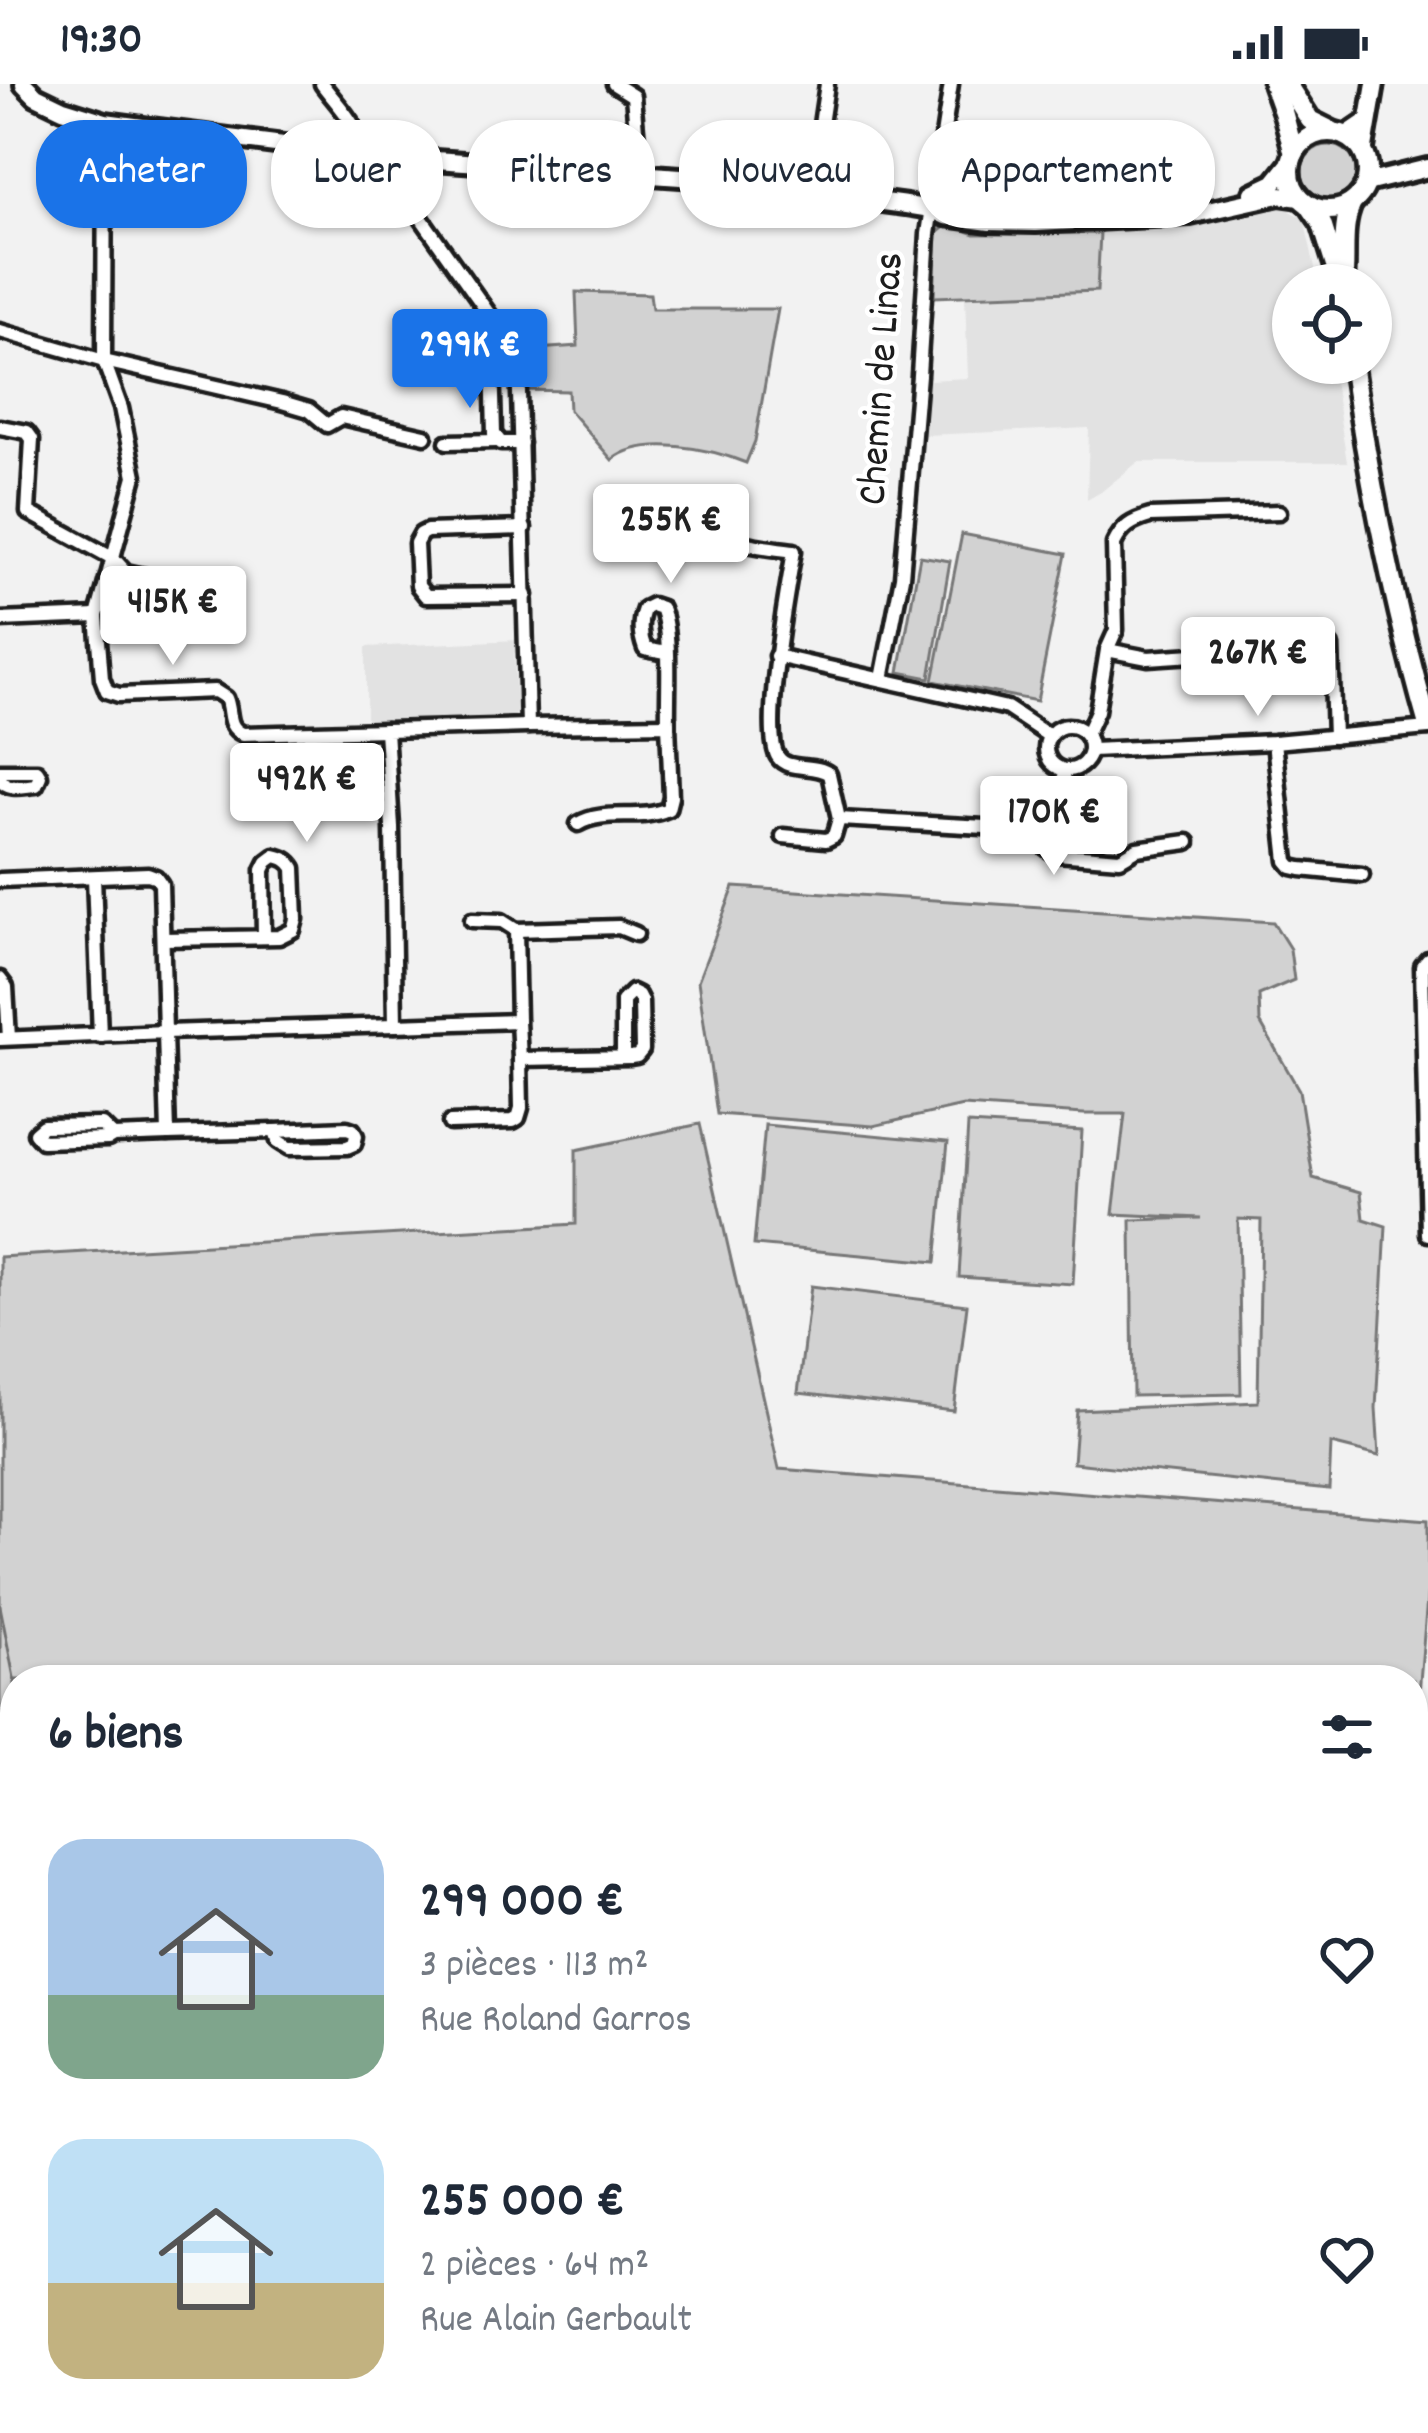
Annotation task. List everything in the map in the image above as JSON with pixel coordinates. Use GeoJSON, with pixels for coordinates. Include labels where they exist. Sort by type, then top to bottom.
{"type":"FeatureCollection","features":[{"type":"Feature","properties":{"kind":"main road"},"geometry":{"type":"LineString","coordinates":[[1273,84],[1284,115],[1293,188],[1322,224],[1335,264]]}},
{"type":"Feature","properties":{"kind":"main road"},"geometry":{"type":"LineString","coordinates":[[1287,84],[1310,121],[1355,142],[1365,168],[1344,226],[1346,264]]}},
{"type":"Feature","properties":{"kind":"main road"},"geometry":{"type":"LineString","coordinates":[[1292,159],[1311,136],[1341,135]]}},
{"type":"Feature","properties":{"kind":"main road"},"geometry":{"type":"LineString","coordinates":[[1304,201],[1330,210],[1352,202]]}},
{"type":"Feature","properties":{"kind":"main road"},"geometry":{"type":"LineString","coordinates":[[1356,384],[1380,530],[1422,683],[1428,726]]}},
{"type":"Feature","properties":{"kind":"street"},"geometry":{"type":"LineString","coordinates":[[24,84],[46,101],[99,120]]}},
{"type":"Feature","properties":{"kind":"street"},"geometry":{"type":"LineString","coordinates":[[322,84],[349,120]]}},
{"type":"Feature","properties":{"kind":"street"},"geometry":{"type":"LineString","coordinates":[[614,84],[632,90],[635,120]]}},
{"type":"Feature","properties":{"kind":"street"},"geometry":{"type":"LineString","coordinates":[[822,120],[827,84]]}},
{"type":"Feature","properties":{"kind":"street","name":"Chemin de Linas"},"geometry":{"type":"LineString","coordinates":[[945,120],[951,84]]}},
{"type":"Feature","properties":{"kind":"street"},"geometry":{"type":"LineString","coordinates":[[1375,84],[1365,168],[1394,175],[1428,168]]}},
{"type":"Feature","properties":{"kind":"street"},"geometry":{"type":"LineString","coordinates":[[1341,135],[1367,121]]}},
{"type":"Feature","properties":{"kind":"street"},"geometry":{"type":"LineString","coordinates":[[1215,201],[1258,192],[1274,183],[1292,159]]}},
{"type":"Feature","properties":{"kind":"street"},"geometry":{"type":"LineString","coordinates":[[1215,209],[1279,195],[1304,201]]}},
{"type":"Feature","properties":{"kind":"street"},"geometry":{"type":"LineString","coordinates":[[105,228],[104,361],[121,408],[135,476],[98,616],[102,678],[111,694],[215,691],[226,698],[230,722],[243,734],[668,724]]}},
{"type":"Feature","properties":{"kind":"street"},"geometry":{"type":"LineString","coordinates":[[428,228],[518,355],[528,726]]}},
{"type":"Feature","properties":{"kind":"street","name":"Chemin de Linas"},"geometry":{"type":"LineString","coordinates":[[882,679],[902,577],[930,228]]}},
{"type":"Feature","properties":{"kind":"street"},"geometry":{"type":"LineString","coordinates":[[491,318],[497,441]]}},
{"type":"Feature","properties":{"kind":"street"},"geometry":{"type":"LineString","coordinates":[[0,331],[104,361],[282,402],[309,410],[327,425],[341,417],[425,436]]}},
{"type":"Feature","properties":{"kind":"street"},"geometry":{"type":"LineString","coordinates":[[0,427],[27,432],[32,439],[28,512],[114,559],[126,572],[210,590]]}},
{"type":"Feature","properties":{"kind":"street"},"geometry":{"type":"LineString","coordinates":[[447,442],[521,443]]}},
{"type":"Feature","properties":{"kind":"street"},"geometry":{"type":"LineString","coordinates":[[702,508],[718,532],[747,544],[794,551],[776,656],[773,745],[779,760],[788,765],[819,766],[829,774],[839,819],[834,836],[826,840],[783,836]]}},
{"type":"Feature","properties":{"kind":"street"},"geometry":{"type":"LineString","coordinates":[[1086,735],[1071,726],[1058,728],[1049,736],[1046,750],[1052,764],[1066,771],[1079,768],[1090,751],[1086,735],[1097,711],[1107,650],[1116,630],[1114,544],[1119,534],[1132,520],[1150,516],[1280,512]]}},
{"type":"Feature","properties":{"kind":"street"},"geometry":{"type":"LineString","coordinates":[[524,527],[427,531],[416,544],[418,586],[426,596],[526,595]]}},
{"type":"Feature","properties":{"kind":"street"},"geometry":{"type":"LineString","coordinates":[[0,620],[98,616]]}},
{"type":"Feature","properties":{"kind":"street"},"geometry":{"type":"LineString","coordinates":[[1107,650],[1148,658],[1330,646],[1334,737]]}},
{"type":"Feature","properties":{"kind":"street"},"geometry":{"type":"LineString","coordinates":[[578,824],[590,816],[655,815],[668,809],[666,652]]}},
{"type":"Feature","properties":{"kind":"street"},"geometry":{"type":"LineString","coordinates":[[776,656],[1006,708],[1049,736]]}},
{"type":"Feature","properties":{"kind":"street"},"geometry":{"type":"LineString","coordinates":[[1090,751],[1274,742],[1428,726]]}},
{"type":"Feature","properties":{"kind":"street"},"geometry":{"type":"LineString","coordinates":[[386,730],[395,1025]]}},
{"type":"Feature","properties":{"kind":"street"},"geometry":{"type":"LineString","coordinates":[[1274,742],[1287,861],[1301,869],[1362,874]]}},
{"type":"Feature","properties":{"kind":"street"},"geometry":{"type":"LineString","coordinates":[[839,819],[1038,830],[1046,825],[1066,771]]}},
{"type":"Feature","properties":{"kind":"street"},"geometry":{"type":"LineString","coordinates":[[1038,830],[1041,844],[1057,854],[1120,859],[1137,849],[1188,842]]}},
{"type":"Feature","properties":{"kind":"street"},"geometry":{"type":"LineString","coordinates":[[163,939],[279,937],[293,931],[294,868],[274,856],[263,870],[264,937]]}},
{"type":"Feature","properties":{"kind":"street"},"geometry":{"type":"LineString","coordinates":[[0,880],[148,874],[161,884],[168,1134]]}},
{"type":"Feature","properties":{"kind":"street"},"geometry":{"type":"LineString","coordinates":[[94,877],[100,1036]]}},
{"type":"Feature","properties":{"kind":"street"},"geometry":{"type":"LineString","coordinates":[[472,920],[502,920],[516,930],[619,927],[636,934]]}},
{"type":"Feature","properties":{"kind":"street"},"geometry":{"type":"LineString","coordinates":[[449,1124],[518,1118],[516,930]]}},
{"type":"Feature","properties":{"kind":"street"},"geometry":{"type":"LineString","coordinates":[[1428,959],[1422,966],[1428,1234]]}},
{"type":"Feature","properties":{"kind":"street"},"geometry":{"type":"LineString","coordinates":[[0,979],[6,987],[4,1038],[518,1021]]}},
{"type":"Feature","properties":{"kind":"street"},"geometry":{"type":"LineString","coordinates":[[520,1058],[623,1056],[638,1055],[642,1050],[641,1000],[632,992],[623,1001],[623,1056]]}},
{"type":"Feature","properties":{"kind":"street"},"geometry":{"type":"LineString","coordinates":[[113,1136],[102,1125],[43,1126],[35,1133],[42,1141],[113,1136],[347,1128],[356,1136],[347,1147],[289,1148],[278,1142],[275,1131]]}},
{"type":"Feature","properties":{"kind":"shaded area"},"geometry":{"type":"Polygon","coordinates":[[[1329,145],[1348,153],[1356,172],[1348,191],[1329,199],[1310,191],[1302,172],[1310,153],[1329,145]]]}},
{"type":"Feature","properties":{"kind":"shaded area"},"geometry":{"type":"Polygon","coordinates":[[[1284,207],[1304,219],[1314,264],[1272,264],[1272,384],[1334,384],[1347,462],[1138,462],[1087,500],[1089,428],[924,435],[928,380],[968,378],[965,297],[1096,291],[1100,233],[1215,228],[1215,219],[1284,207]]]}},
{"type":"Feature","properties":{"kind":"shaded area"},"geometry":{"type":"Polygon","coordinates":[[[959,228],[975,234],[1100,233],[1097,291],[934,297],[937,233],[959,228]]]}},
{"type":"Feature","properties":{"kind":"shaded area"},"geometry":{"type":"Polygon","coordinates":[[[576,292],[650,294],[652,309],[778,309],[755,441],[746,463],[678,446],[641,448],[612,460],[569,410],[568,391],[523,390],[523,350],[578,346],[576,292]]]}},
{"type":"Feature","properties":{"kind":"shaded area"},"geometry":{"type":"Polygon","coordinates":[[[962,534],[1066,554],[1037,701],[933,681],[962,534]]]}},
{"type":"Feature","properties":{"kind":"shaded area"},"geometry":{"type":"Polygon","coordinates":[[[920,556],[950,561],[930,678],[899,672],[920,556]]]}},
{"type":"Feature","properties":{"kind":"shaded area"},"geometry":{"type":"Polygon","coordinates":[[[518,640],[519,652],[514,653],[521,706],[514,718],[366,722],[366,647],[518,640]]]}},
{"type":"Feature","properties":{"kind":"shaded area"},"geometry":{"type":"Polygon","coordinates":[[[734,887],[1273,922],[1290,949],[1294,980],[1259,995],[1260,1022],[1299,1090],[1313,1178],[1361,1192],[1364,1219],[1386,1226],[1376,1408],[1379,1456],[1331,1444],[1329,1490],[1073,1463],[1077,1410],[1258,1402],[1261,1220],[1238,1219],[1241,1394],[1133,1396],[1131,1220],[1201,1218],[1113,1214],[1125,1114],[963,1106],[873,1126],[717,1114],[698,981],[734,887]]]}},
{"type":"Feature","properties":{"kind":"shaded area"},"geometry":{"type":"Polygon","coordinates":[[[700,1124],[779,1469],[1428,1520],[1421,1665],[0,1665],[0,1257],[576,1224],[576,1150],[700,1124]]]}},
{"type":"Feature","properties":{"kind":"shaded area"},"geometry":{"type":"Polygon","coordinates":[[[968,1124],[1082,1131],[1073,1284],[959,1277],[968,1124]]]}},
{"type":"Feature","properties":{"kind":"shaded area"},"geometry":{"type":"Polygon","coordinates":[[[765,1125],[948,1142],[936,1262],[754,1245],[765,1125]]]}},
{"type":"Feature","properties":{"kind":"shaded area"},"geometry":{"type":"Polygon","coordinates":[[[811,1286],[967,1305],[954,1411],[798,1393],[811,1286]]]}},
{"type":"Feature","properties":{"kind":"waterway"},"geometry":{"type":"LineString","coordinates":[[0,1606],[11,1665]]}}]}
